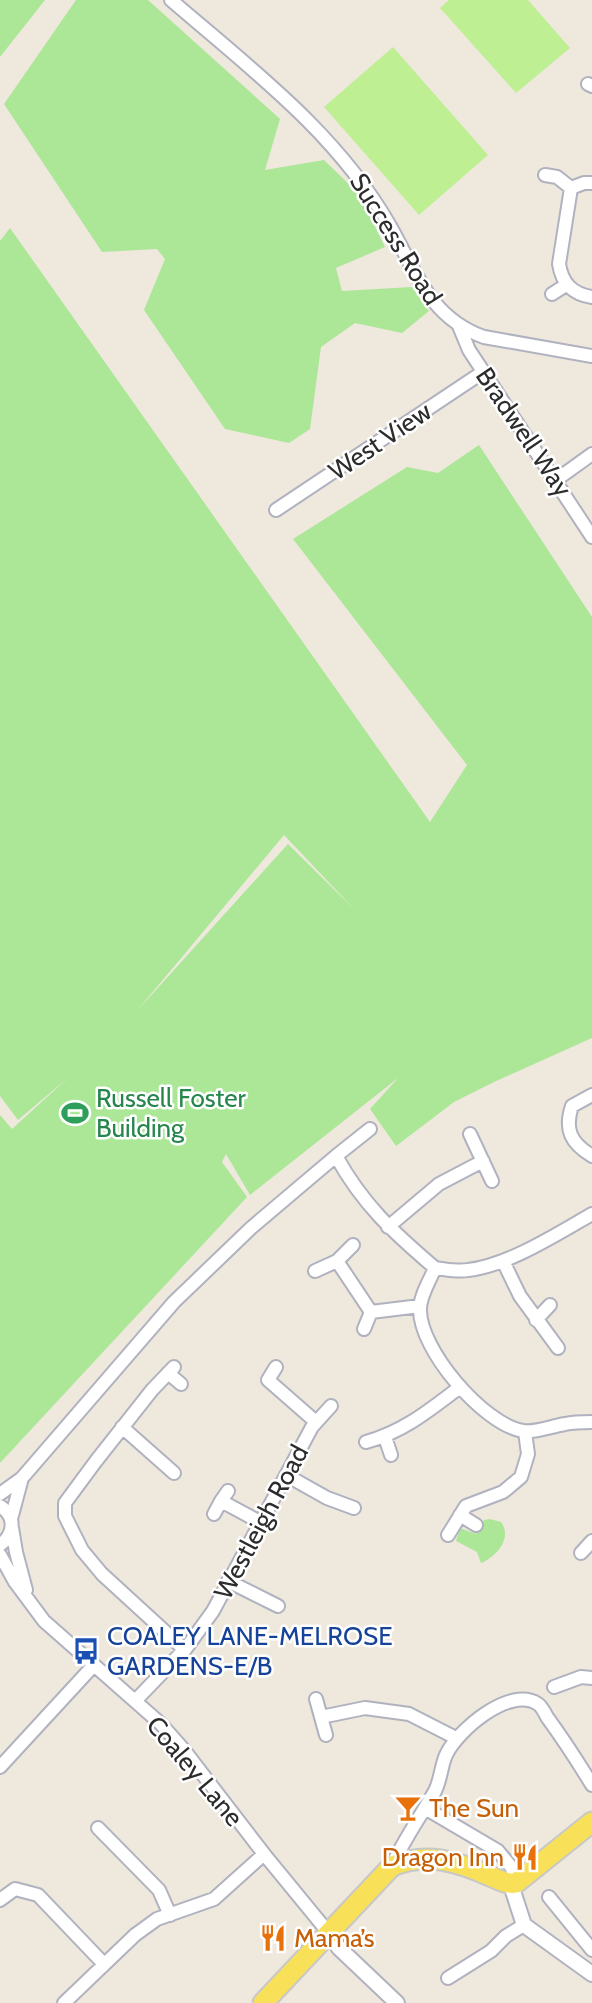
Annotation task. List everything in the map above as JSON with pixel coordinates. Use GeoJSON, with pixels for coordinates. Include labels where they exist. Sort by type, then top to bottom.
{"type":"FeatureCollection","features":[{"type":"Feature","properties":{"kind":"main road"},"geometry":{"type":"LineString","coordinates":[[263,2003],[392,1866],[410,1858],[433,1857],[514,1884],[592,1822]]}},
{"type":"Feature","properties":{"kind":"street","name":"Success Road"},"geometry":{"type":"LineString","coordinates":[[171,0],[283,97],[342,156],[374,198],[434,304],[459,326],[484,337],[592,356]]}},
{"type":"Feature","properties":{"kind":"street"},"geometry":{"type":"LineString","coordinates":[[545,175],[557,177],[572,188]]}},
{"type":"Feature","properties":{"kind":"street"},"geometry":{"type":"LineString","coordinates":[[572,188],[592,183]]}},
{"type":"Feature","properties":{"kind":"street"},"geometry":{"type":"LineString","coordinates":[[572,188],[559,264],[561,275],[566,285],[576,293],[592,297]]}},
{"type":"Feature","properties":{"kind":"street"},"geometry":{"type":"LineString","coordinates":[[552,294],[566,285]]}},
{"type":"Feature","properties":{"kind":"street","name":"Bradwell Way"},"geometry":{"type":"LineString","coordinates":[[459,326],[470,350],[592,537]]}},
{"type":"Feature","properties":{"kind":"street","name":"West View"},"geometry":{"type":"LineString","coordinates":[[276,509],[484,372]]}},
{"type":"Feature","properties":{"kind":"street"},"geometry":{"type":"LineString","coordinates":[[556,480],[592,454]]}},
{"type":"Feature","properties":{"kind":"street"},"geometry":{"type":"LineString","coordinates":[[592,1095],[572,1106],[567,1122],[572,1139],[592,1156]]}},
{"type":"Feature","properties":{"kind":"street"},"geometry":{"type":"LineString","coordinates":[[0,1494],[22,1478],[174,1302],[251,1228],[370,1129]]}},
{"type":"Feature","properties":{"kind":"street"},"geometry":{"type":"LineString","coordinates":[[470,1134],[492,1181]]}},
{"type":"Feature","properties":{"kind":"street"},"geometry":{"type":"LineString","coordinates":[[336,1156],[352,1184],[388,1227],[435,1268],[464,1271],[503,1261],[592,1214]]}},
{"type":"Feature","properties":{"kind":"street"},"geometry":{"type":"LineString","coordinates":[[388,1227],[439,1184],[483,1161]]}},
{"type":"Feature","properties":{"kind":"street"},"geometry":{"type":"LineString","coordinates":[[315,1271],[337,1261],[353,1245]]}},
{"type":"Feature","properties":{"kind":"street"},"geometry":{"type":"LineString","coordinates":[[337,1261],[371,1312]]}},
{"type":"Feature","properties":{"kind":"street"},"geometry":{"type":"LineString","coordinates":[[503,1261],[520,1296],[558,1348]]}},
{"type":"Feature","properties":{"kind":"street"},"geometry":{"type":"LineString","coordinates":[[435,1268],[420,1307],[422,1328],[432,1348],[460,1387],[485,1414],[503,1426],[525,1432],[569,1423],[592,1422]]}},
{"type":"Feature","properties":{"kind":"street"},"geometry":{"type":"LineString","coordinates":[[536,1320],[550,1305]]}},
{"type":"Feature","properties":{"kind":"street"},"geometry":{"type":"LineString","coordinates":[[371,1312],[420,1307]]}},
{"type":"Feature","properties":{"kind":"street"},"geometry":{"type":"LineString","coordinates":[[364,1329],[371,1312]]}},
{"type":"Feature","properties":{"kind":"street"},"geometry":{"type":"LineString","coordinates":[[276,1367],[265,1384],[316,1422]]}},
{"type":"Feature","properties":{"kind":"street"},"geometry":{"type":"LineString","coordinates":[[181,1384],[171,1370],[122,1427],[65,1503],[65,1516],[82,1550],[102,1574],[184,1650]]}},
{"type":"Feature","properties":{"kind":"street"},"geometry":{"type":"LineString","coordinates":[[366,1442],[385,1437],[418,1419],[460,1387]]}},
{"type":"Feature","properties":{"kind":"street","name":"Westleigh Road"},"geometry":{"type":"LineString","coordinates":[[135,1701],[184,1650],[212,1611],[316,1422],[331,1406]]}},
{"type":"Feature","properties":{"kind":"street"},"geometry":{"type":"LineString","coordinates":[[122,1427],[174,1473]]}},
{"type":"Feature","properties":{"kind":"street"},"geometry":{"type":"LineString","coordinates":[[448,1535],[467,1506],[503,1492],[521,1477],[528,1454],[525,1432]]}},
{"type":"Feature","properties":{"kind":"street"},"geometry":{"type":"LineString","coordinates":[[385,1437],[391,1455]]}},
{"type":"Feature","properties":{"kind":"street"},"geometry":{"type":"LineString","coordinates":[[286,1475],[327,1498],[354,1508]]}},
{"type":"Feature","properties":{"kind":"street"},"geometry":{"type":"LineString","coordinates":[[0,1545],[10,1536],[22,1478]]}},
{"type":"Feature","properties":{"kind":"street"},"geometry":{"type":"LineString","coordinates":[[214,1514],[224,1496],[260,1522]]}},
{"type":"Feature","properties":{"kind":"street"},"geometry":{"type":"LineString","coordinates":[[0,1506],[5,1508],[12,1523],[18,1563],[31,1604]]}},
{"type":"Feature","properties":{"kind":"street"},"geometry":{"type":"LineString","coordinates":[[460,1516],[475,1525]]}},
{"type":"Feature","properties":{"kind":"street"},"geometry":{"type":"LineString","coordinates":[[581,1553],[592,1541]]}},
{"type":"Feature","properties":{"kind":"street","name":"Coaley Lane"},"geometry":{"type":"LineString","coordinates":[[0,1555],[44,1621],[135,1701],[184,1749],[328,1932]]}},
{"type":"Feature","properties":{"kind":"street"},"geometry":{"type":"LineString","coordinates":[[228,1581],[268,1594],[278,1606]]}},
{"type":"Feature","properties":{"kind":"street"},"geometry":{"type":"LineString","coordinates":[[0,1767],[94,1665]]}},
{"type":"Feature","properties":{"kind":"street"},"geometry":{"type":"LineString","coordinates":[[554,1687],[581,1677],[592,1678]]}},
{"type":"Feature","properties":{"kind":"street"},"geometry":{"type":"LineString","coordinates":[[316,1699],[326,1735]]}},
{"type":"Feature","properties":{"kind":"street"},"geometry":{"type":"LineString","coordinates":[[392,1866],[440,1778],[445,1756],[456,1738],[499,1705],[521,1699],[538,1704],[592,1785]]}},
{"type":"Feature","properties":{"kind":"street"},"geometry":{"type":"LineString","coordinates":[[321,1717],[365,1708],[409,1714],[456,1738]]}},
{"type":"Feature","properties":{"kind":"street"},"geometry":{"type":"LineString","coordinates":[[425,1808],[498,1851],[512,1868],[524,1925],[592,1974]]}},
{"type":"Feature","properties":{"kind":"street"},"geometry":{"type":"LineString","coordinates":[[98,1828],[159,1890],[170,1915]]}},
{"type":"Feature","properties":{"kind":"street"},"geometry":{"type":"LineString","coordinates":[[64,2003],[103,1963],[156,1919],[214,1899],[264,1854]]}},
{"type":"Feature","properties":{"kind":"street"},"geometry":{"type":"LineString","coordinates":[[0,1900],[15,1889],[37,1895],[103,1963]]}},
{"type":"Feature","properties":{"kind":"street"},"geometry":{"type":"LineString","coordinates":[[549,1897],[592,1950]]}},
{"type":"Feature","properties":{"kind":"street"},"geometry":{"type":"LineString","coordinates":[[448,1978],[491,1951],[506,1936],[524,1925]]}},
{"type":"Feature","properties":{"kind":"street"},"geometry":{"type":"LineString","coordinates":[[328,1932],[339,1948],[397,2003]]}},
{"type":"Feature","properties":{"kind":"green space"},"geometry":{"type":"Polygon","coordinates":[[[0,0],[45,0],[0,57],[0,0]]]}},
{"type":"Feature","properties":{"kind":"green space"},"geometry":{"type":"Polygon","coordinates":[[[76,0],[148,0],[280,119],[265,170],[324,160],[359,194],[385,247],[336,268],[342,291],[412,287],[429,311],[402,333],[355,323],[321,347],[310,429],[289,443],[225,429],[144,310],[165,259],[157,249],[102,252],[4,104],[76,0]]]}},
{"type":"Feature","properties":{"kind":"green space"},"geometry":{"type":"Polygon","coordinates":[[[449,0],[528,0],[570,48],[516,93],[440,8],[449,0]]]}},
{"type":"Feature","properties":{"kind":"green space"},"geometry":{"type":"Polygon","coordinates":[[[393,47],[488,155],[419,215],[324,107],[393,47]]]}},
{"type":"Feature","properties":{"kind":"green space"},"geometry":{"type":"Polygon","coordinates":[[[10,228],[430,822],[467,765],[293,539],[407,467],[438,473],[479,445],[592,617],[592,1038],[454,1102],[396,1146],[370,1109],[398,1078],[250,1195],[226,1154],[222,1162],[247,1197],[0,1463],[0,1115],[12,1129],[70,1076],[18,1120],[0,1096],[0,241],[10,228]],[[284,835],[136,1012],[288,844],[354,909],[284,835]]]}},
{"type":"Feature","properties":{"kind":"green space"},"geometry":{"type":"Polygon","coordinates":[[[484,1520],[501,1522],[504,1540],[497,1552],[481,1563],[477,1552],[456,1541],[460,1528],[476,1534],[484,1520]]]}},
{"type":"Feature","properties":{"kind":"place","name":"Russell Foster Building"},"geometry":{"type":"Point","coordinates":[75,1113]}},
{"type":"Feature","properties":{"kind":"place","name":"COALEY LANE-MELROSE GARDENS-E/B"},"geometry":{"type":"Point","coordinates":[86,1651]}},
{"type":"Feature","properties":{"kind":"place","name":"The Sun"},"geometry":{"type":"Point","coordinates":[408,1808]}},
{"type":"Feature","properties":{"kind":"place","name":"Dragon Inn"},"geometry":{"type":"Point","coordinates":[525,1857]}},
{"type":"Feature","properties":{"kind":"place","name":"Mama’s"},"geometry":{"type":"Point","coordinates":[273,1938]}}]}
